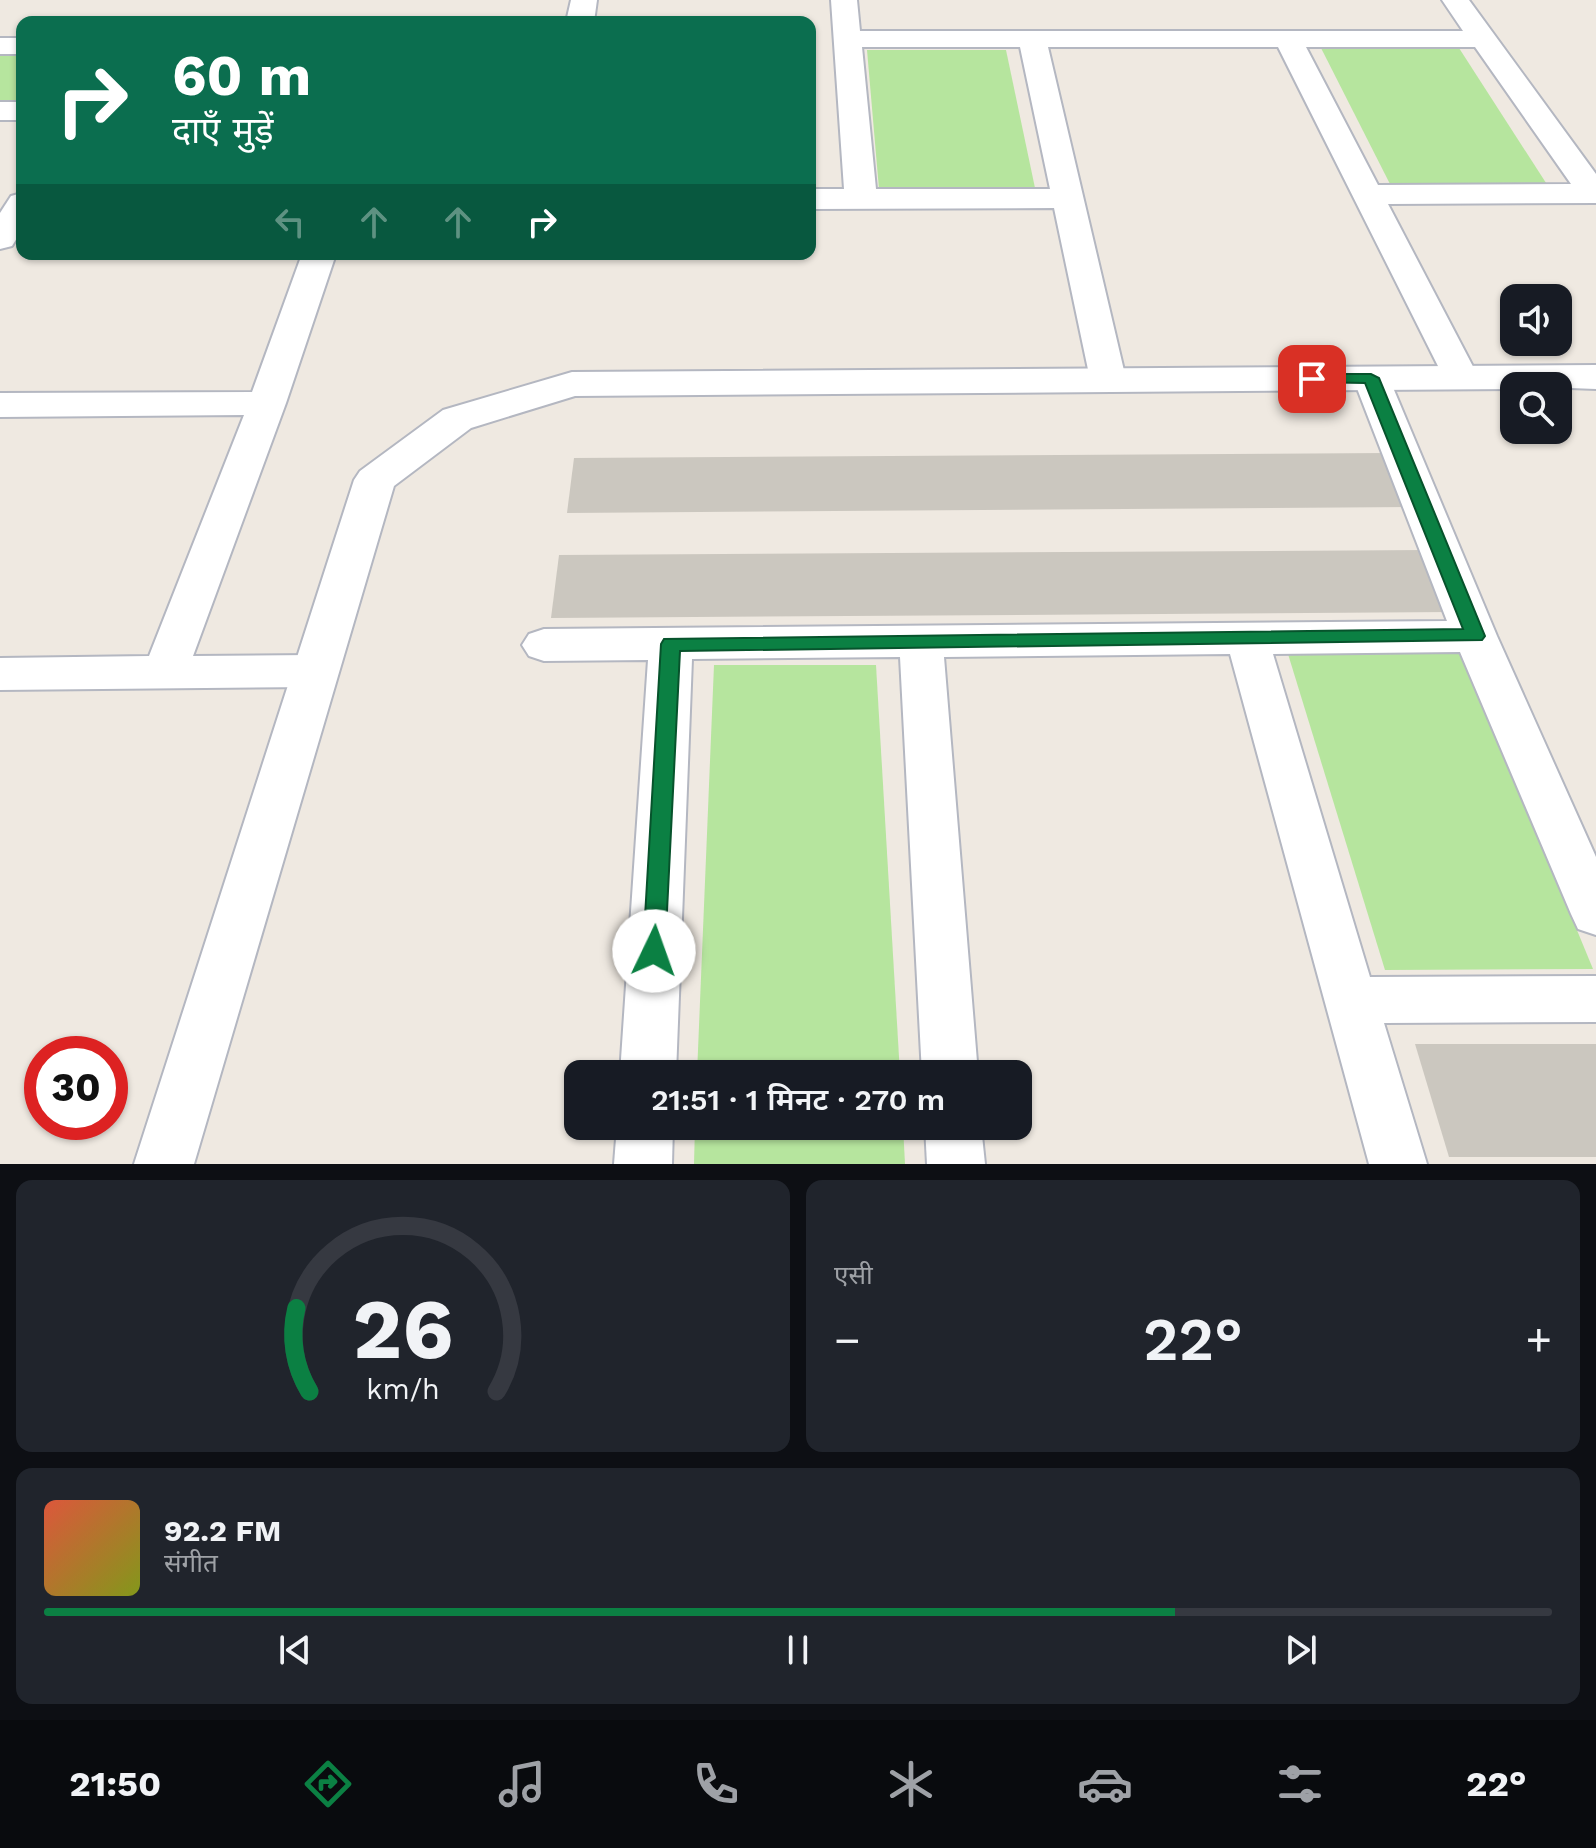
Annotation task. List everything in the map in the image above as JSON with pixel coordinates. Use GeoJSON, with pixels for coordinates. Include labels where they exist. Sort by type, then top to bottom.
{"type":"FeatureCollection","features":[{"type":"Feature","properties":{"kind":"street"},"geometry":{"type":"LineString","coordinates":[[844,0],[861,199]]}},
{"type":"Feature","properties":{"kind":"street"},"geometry":{"type":"LineString","coordinates":[[1455,0],[1595,193]]}},
{"type":"Feature","properties":{"kind":"street"},"geometry":{"type":"LineString","coordinates":[[848,39],[1482,39]]}},
{"type":"Feature","properties":{"kind":"street"},"geometry":{"type":"LineString","coordinates":[[1032,39],[1108,379]]}},
{"type":"Feature","properties":{"kind":"street"},"geometry":{"type":"LineString","coordinates":[[1288,39],[1461,378]]}},
{"type":"Feature","properties":{"kind":"street"},"geometry":{"type":"LineString","coordinates":[[1368,195],[1595,193]]}},
{"type":"Feature","properties":{"kind":"street"},"geometry":{"type":"LineString","coordinates":[[816,199],[1066,198]]}},
{"type":"Feature","properties":{"kind":"street"},"geometry":{"type":"LineString","coordinates":[[0,239],[16,213]]}},
{"type":"Feature","properties":{"kind":"street"},"geometry":{"type":"LineString","coordinates":[[165,673],[267,403],[317,260]]}},
{"type":"Feature","properties":{"kind":"street"},"geometry":{"type":"LineString","coordinates":[[164,1164],[313,671],[375,480],[457,419],[572,384],[1596,377]]}},
{"type":"Feature","properties":{"kind":"street"},"geometry":{"type":"LineString","coordinates":[[1371,378],[1475,636],[1596,914]]}},
{"type":"Feature","properties":{"kind":"street"},"geometry":{"type":"LineString","coordinates":[[0,405],[267,403]]}},
{"type":"Feature","properties":{"kind":"street"},"geometry":{"type":"LineString","coordinates":[[544,645],[1475,636]]}},
{"type":"Feature","properties":{"kind":"street"},"geometry":{"type":"LineString","coordinates":[[1247,638],[1398,1164]]}},
{"type":"Feature","properties":{"kind":"street"},"geometry":{"type":"LineString","coordinates":[[921,641],[949,1060]]}},
{"type":"Feature","properties":{"kind":"street"},"geometry":{"type":"LineString","coordinates":[[649,1060],[671,644]]}},
{"type":"Feature","properties":{"kind":"street"},"geometry":{"type":"LineString","coordinates":[[0,674],[313,671]]}},
{"type":"Feature","properties":{"kind":"street"},"geometry":{"type":"LineString","coordinates":[[1353,1000],[1596,999]]}},
{"type":"Feature","properties":{"kind":"street"},"geometry":{"type":"LineString","coordinates":[[643,1164],[644,1140]]}},
{"type":"Feature","properties":{"kind":"street"},"geometry":{"type":"LineString","coordinates":[[954,1140],[956,1164]]}},
{"type":"Feature","properties":{"kind":"green space"},"geometry":{"type":"Polygon","coordinates":[[[1321,48],[1459,48],[1548,186],[1391,186],[1321,48]]]}},
{"type":"Feature","properties":{"kind":"green space"},"geometry":{"type":"Polygon","coordinates":[[[867,50],[1006,50],[1035,188],[879,189],[867,50]]]}},
{"type":"Feature","properties":{"kind":"green space"},"geometry":{"type":"Polygon","coordinates":[[[0,51],[16,51],[16,104],[0,104],[0,51]]]}},
{"type":"Feature","properties":{"kind":"green space"},"geometry":{"type":"Polygon","coordinates":[[[1288,654],[1463,654],[1593,969],[1385,970],[1288,654]]]}},
{"type":"Feature","properties":{"kind":"green space"},"geometry":{"type":"Polygon","coordinates":[[[714,665],[876,665],[899,1060],[698,1060],[714,665]]]}},
{"type":"Feature","properties":{"kind":"green space"},"geometry":{"type":"Polygon","coordinates":[[[695,1140],[904,1140],[905,1164],[694,1164],[695,1140]]]}},
{"type":"Feature","properties":{"kind":"building"},"geometry":{"type":"Polygon","coordinates":[[[1388,453],[1411,507],[567,513],[574,458],[1388,453]]]}},
{"type":"Feature","properties":{"kind":"building"},"geometry":{"type":"Polygon","coordinates":[[[1427,550],[1453,612],[551,618],[559,555],[1427,550]]]}},
{"type":"Feature","properties":{"kind":"building"},"geometry":{"type":"Polygon","coordinates":[[[1415,1044],[1596,1044],[1596,1157],[1449,1157],[1415,1044]]]}},
{"type":"Feature","properties":{"kind":"route"},"geometry":{"type":"LineString","coordinates":[[654,951],[671,644],[1475,636],[1371,378],[1312,379]]}}]}
